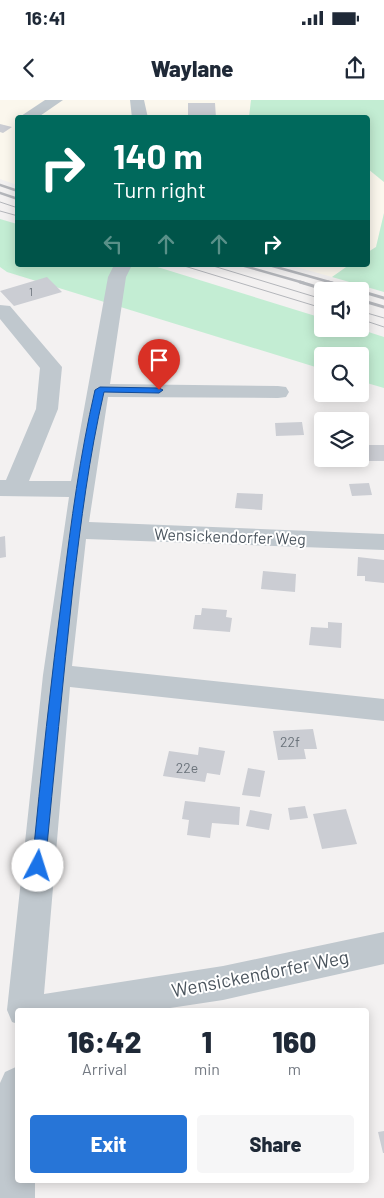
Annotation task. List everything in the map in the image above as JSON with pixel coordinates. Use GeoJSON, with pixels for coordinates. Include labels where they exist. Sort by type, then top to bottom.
{"type":"FeatureCollection","features":[{"type":"Feature","properties":{"kind":"street"},"geometry":{"type":"LineString","coordinates":[[30,115],[56,100]]}},
{"type":"Feature","properties":{"kind":"street"},"geometry":{"type":"LineString","coordinates":[[137,100],[140,115]]}},
{"type":"Feature","properties":{"kind":"street"},"geometry":{"type":"LineString","coordinates":[[25,1008],[57,675],[75,530],[118,277],[122,267]]}},
{"type":"Feature","properties":{"kind":"street"},"geometry":{"type":"LineString","coordinates":[[3,310],[51,367],[46,409],[8,487],[81,488]]}},
{"type":"Feature","properties":{"kind":"street"},"geometry":{"type":"LineString","coordinates":[[100,390],[278,392]]}},
{"type":"Feature","properties":{"kind":"street","name":"Wensickendorfer Weg"},"geometry":{"type":"LineString","coordinates":[[75,530],[384,542]]}},
{"type":"Feature","properties":{"kind":"street"},"geometry":{"type":"LineString","coordinates":[[57,675],[384,710]]}},
{"type":"Feature","properties":{"kind":"street","name":"Wensickendorfer Weg"},"geometry":{"type":"LineString","coordinates":[[61,1008],[223,983],[384,948]]}},
{"type":"Feature","properties":{"kind":"street"},"geometry":{"type":"LineString","coordinates":[[16,1183],[16,1198]]}},
{"type":"Feature","properties":{"kind":"shaded area"},"geometry":{"type":"Polygon","coordinates":[[[0,100],[251,100],[249,115],[15,115],[15,184],[0,179],[0,100]]]}},
{"type":"Feature","properties":{"kind":"shaded area"},"geometry":{"type":"Polygon","coordinates":[[[370,171],[384,182],[384,213],[376,247],[370,251],[370,171]]]}},
{"type":"Feature","properties":{"kind":"shaded area"},"geometry":{"type":"Polygon","coordinates":[[[296,267],[346,267],[332,277],[296,267]]]}},
{"type":"Feature","properties":{"kind":"green space"},"geometry":{"type":"Polygon","coordinates":[[[251,100],[384,100],[384,182],[370,171],[370,115],[249,115],[251,100]]]}},
{"type":"Feature","properties":{"kind":"green space"},"geometry":{"type":"Polygon","coordinates":[[[384,213],[384,292],[369,288],[369,282],[349,282],[332,277],[346,267],[370,267],[370,251],[376,247],[384,213]]]}},
{"type":"Feature","properties":{"kind":"green space"},"geometry":{"type":"Polygon","coordinates":[[[0,219],[15,223],[15,267],[157,267],[314,316],[314,337],[369,337],[369,332],[384,337],[384,388],[369,384],[369,347],[314,347],[314,367],[7,272],[0,267],[0,219]]]}},
{"type":"Feature","properties":{"kind":"building"},"geometry":{"type":"Polygon","coordinates":[[[188,103],[215,103],[216,115],[188,115],[188,103]]]}},
{"type":"Feature","properties":{"kind":"building"},"geometry":{"type":"Polygon","coordinates":[[[0,124],[12,127],[3,133],[0,132],[0,124]]]}},
{"type":"Feature","properties":{"kind":"building"},"geometry":{"type":"Polygon","coordinates":[[[47,277],[62,292],[14,306],[0,291],[47,277]]]}},
{"type":"Feature","properties":{"kind":"building"},"geometry":{"type":"Polygon","coordinates":[[[302,422],[304,435],[276,436],[275,423],[302,422]]]}},
{"type":"Feature","properties":{"kind":"building"},"geometry":{"type":"Polygon","coordinates":[[[369,445],[384,445],[384,461],[369,461],[369,445]]]}},
{"type":"Feature","properties":{"kind":"building"},"geometry":{"type":"Polygon","coordinates":[[[369,483],[372,495],[352,496],[349,484],[369,483]]]}},
{"type":"Feature","properties":{"kind":"building"},"geometry":{"type":"Polygon","coordinates":[[[237,493],[263,494],[262,510],[235,508],[237,493]]]}},
{"type":"Feature","properties":{"kind":"building"},"geometry":{"type":"Polygon","coordinates":[[[5,536],[6,557],[0,558],[0,537],[5,536]]]}},
{"type":"Feature","properties":{"kind":"building"},"geometry":{"type":"Polygon","coordinates":[[[358,557],[384,560],[384,583],[365,581],[365,576],[357,576],[358,557]]]}},
{"type":"Feature","properties":{"kind":"building"},"geometry":{"type":"Polygon","coordinates":[[[263,571],[296,574],[295,592],[261,589],[263,571]]]}},
{"type":"Feature","properties":{"kind":"building"},"geometry":{"type":"Polygon","coordinates":[[[202,608],[227,610],[226,617],[232,618],[230,632],[193,629],[195,615],[201,615],[202,608]]]}},
{"type":"Feature","properties":{"kind":"building"},"geometry":{"type":"Polygon","coordinates":[[[328,622],[342,623],[341,648],[309,645],[311,627],[328,628],[328,622]]]}},
{"type":"Feature","properties":{"kind":"building"},"geometry":{"type":"Polygon","coordinates":[[[313,729],[317,749],[304,749],[306,759],[278,760],[273,731],[313,729]]]}},
{"type":"Feature","properties":{"kind":"building"},"geometry":{"type":"Polygon","coordinates":[[[199,747],[225,751],[220,775],[207,773],[205,782],[163,776],[169,751],[198,755],[199,747]]]}},
{"type":"Feature","properties":{"kind":"building"},"geometry":{"type":"Polygon","coordinates":[[[248,768],[265,771],[260,797],[242,795],[248,768]]]}},
{"type":"Feature","properties":{"kind":"building"},"geometry":{"type":"Polygon","coordinates":[[[185,801],[240,807],[239,825],[212,823],[210,838],[187,835],[189,820],[182,819],[185,801]]]}},
{"type":"Feature","properties":{"kind":"building"},"geometry":{"type":"Polygon","coordinates":[[[305,806],[308,818],[290,820],[288,808],[305,806]]]}},
{"type":"Feature","properties":{"kind":"building"},"geometry":{"type":"Polygon","coordinates":[[[346,809],[357,844],[322,849],[313,814],[346,809]]]}},
{"type":"Feature","properties":{"kind":"building"},"geometry":{"type":"Polygon","coordinates":[[[250,810],[272,814],[269,830],[246,826],[250,810]]]}},
{"type":"Feature","properties":{"kind":"building"},"geometry":{"type":"Polygon","coordinates":[[[384,1131],[384,1153],[383,1153],[378,1132],[384,1131]]]}},
{"type":"Feature","properties":{"kind":"tram line"},"geometry":{"type":"LineString","coordinates":[[0,202],[15,207]]}},
{"type":"Feature","properties":{"kind":"tram line"},"geometry":{"type":"LineString","coordinates":[[0,211],[15,215]]}},
{"type":"Feature","properties":{"kind":"tram line"},"geometry":{"type":"LineString","coordinates":[[188,267],[314,306]]}},
{"type":"Feature","properties":{"kind":"tram line"},"geometry":{"type":"LineString","coordinates":[[217,267],[314,297]]}},
{"type":"Feature","properties":{"kind":"tram line"},"geometry":{"type":"LineString","coordinates":[[369,314],[384,318]]}},
{"type":"Feature","properties":{"kind":"tram line"},"geometry":{"type":"LineString","coordinates":[[369,322],[384,327]]}},
{"type":"Feature","properties":{"kind":"railway"},"geometry":{"type":"LineString","coordinates":[[0,185],[15,190]]}},
{"type":"Feature","properties":{"kind":"railway"},"geometry":{"type":"LineString","coordinates":[[0,193],[15,198]]}},
{"type":"Feature","properties":{"kind":"railway"},"geometry":{"type":"LineString","coordinates":[[248,267],[304,283]]}},
{"type":"Feature","properties":{"kind":"railway"},"geometry":{"type":"LineString","coordinates":[[276,267],[329,282]]}},
{"type":"Feature","properties":{"kind":"railway"},"geometry":{"type":"LineString","coordinates":[[300,282],[314,286]]}},
{"type":"Feature","properties":{"kind":"railway"},"geometry":{"type":"LineString","coordinates":[[369,294],[384,298]]}},
{"type":"Feature","properties":{"kind":"railway"},"geometry":{"type":"LineString","coordinates":[[369,303],[384,307]]}},
{"type":"Feature","properties":{"kind":"route"},"geometry":{"type":"LineString","coordinates":[[38,866],[57,675],[75,530],[93,418],[100,390],[159,390]]}}]}
